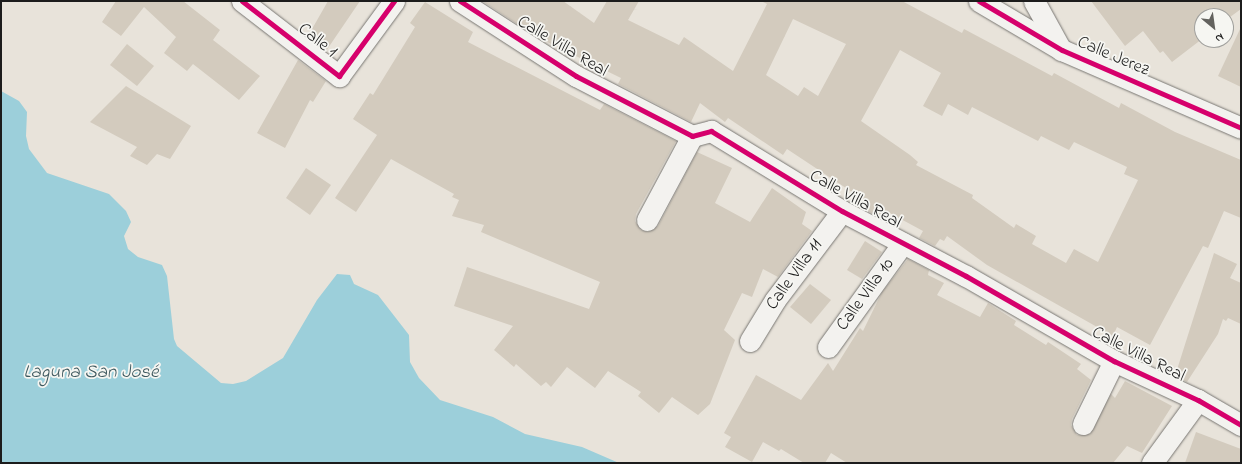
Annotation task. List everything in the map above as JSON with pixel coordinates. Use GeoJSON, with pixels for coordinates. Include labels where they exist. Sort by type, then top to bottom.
{"type":"FeatureCollection","features":[{"type":"Feature","properties":{"kind":"street","name":"Calle 1"},"geometry":{"type":"LineString","coordinates":[[242,1],[339,76],[394,1]]}},
{"type":"Feature","properties":{"kind":"street","name":"Calle Villa Real"},"geometry":{"type":"LineString","coordinates":[[460,1],[576,76],[692,136],[711,131],[842,210],[966,276],[1114,361],[1198,400],[1241,425]]}},
{"type":"Feature","properties":{"kind":"street","name":"Calle Jerez"},"geometry":{"type":"LineString","coordinates":[[979,1],[1062,50],[1241,128]]}},
{"type":"Feature","properties":{"kind":"street"},"geometry":{"type":"LineString","coordinates":[[1034,1],[1062,50]]}},
{"type":"Feature","properties":{"kind":"street"},"geometry":{"type":"LineString","coordinates":[[647,220],[692,136]]}},
{"type":"Feature","properties":{"kind":"street","name":"Calle Villa 11"},"geometry":{"type":"LineString","coordinates":[[750,341],[775,300],[842,210]]}},
{"type":"Feature","properties":{"kind":"street","name":"Calle Villa 10"},"geometry":{"type":"LineString","coordinates":[[828,347],[903,243]]}},
{"type":"Feature","properties":{"kind":"street"},"geometry":{"type":"LineString","coordinates":[[1083,424],[1114,361]]}},
{"type":"Feature","properties":{"kind":"street"},"geometry":{"type":"LineString","coordinates":[[1152,463],[1198,400]]}},
{"type":"Feature","properties":{"kind":"water","name":"Laguna San José"},"geometry":{"type":"Polygon","coordinates":[[[1,91],[19,101],[27,112],[26,136],[29,149],[47,173],[109,194],[126,211],[131,222],[124,236],[128,249],[138,257],[162,265],[167,276],[174,339],[177,346],[221,383],[233,384],[246,381],[283,358],[317,300],[337,274],[350,275],[354,284],[378,295],[409,335],[410,362],[419,378],[440,400],[493,417],[525,434],[582,447],[619,463],[1,463],[1,91]]]}},
{"type":"Feature","properties":{"kind":"building"},"geometry":{"type":"Polygon","coordinates":[[[116,1],[183,1],[220,30],[213,40],[260,76],[239,100],[193,64],[187,71],[164,53],[176,37],[144,7],[121,36],[102,22],[116,1]]]}},
{"type":"Feature","properties":{"kind":"building"},"geometry":{"type":"Polygon","coordinates":[[[328,1],[360,1],[326,51],[310,39],[315,31],[312,29],[328,1]]]}},
{"type":"Feature","properties":{"kind":"building"},"geometry":{"type":"Polygon","coordinates":[[[482,1],[563,1],[594,23],[607,1],[639,1],[628,20],[679,45],[684,37],[733,71],[767,4],[761,1],[902,1],[962,33],[964,29],[1052,76],[1054,73],[1119,108],[1121,103],[1175,132],[1241,160],[1241,218],[1224,211],[1208,248],[1203,246],[1150,345],[1117,327],[1113,336],[987,265],[947,236],[944,241],[940,239],[935,246],[919,238],[923,231],[886,211],[881,218],[859,206],[864,200],[787,149],[783,155],[728,118],[725,122],[700,103],[691,122],[618,84],[621,78],[537,37],[482,1]],[[793,19],[766,75],[798,96],[804,87],[818,96],[846,44],[793,19]],[[900,50],[861,121],[910,155],[918,162],[916,165],[973,195],[972,198],[1014,228],[1016,224],[1036,236],[1032,244],[1066,263],[1074,249],[1098,262],[1138,180],[1124,174],[1127,167],[1074,142],[1069,150],[1041,136],[1038,141],[972,107],[968,115],[948,104],[942,116],[923,106],[941,73],[900,50]]]}},
{"type":"Feature","properties":{"kind":"building"},"geometry":{"type":"Polygon","coordinates":[[[1091,1],[1241,1],[1241,9],[1234,14],[1234,8],[1194,8],[1194,45],[1172,62],[1163,51],[1160,53],[1143,31],[1125,46],[1091,1]]]}},
{"type":"Feature","properties":{"kind":"building"},"geometry":{"type":"Polygon","coordinates":[[[425,2],[473,32],[468,42],[600,110],[604,104],[676,141],[636,214],[635,221],[641,230],[648,232],[658,226],[697,152],[732,168],[715,203],[750,222],[772,188],[806,212],[802,224],[812,231],[778,277],[763,269],[752,297],[742,293],[724,330],[735,340],[710,404],[698,415],[672,397],[659,413],[638,396],[641,392],[608,371],[595,388],[567,367],[551,387],[546,382],[541,386],[516,364],[514,367],[494,350],[513,326],[454,306],[467,267],[589,309],[600,282],[481,232],[484,225],[452,216],[459,200],[452,197],[454,194],[391,159],[356,212],[335,198],[377,135],[353,119],[370,93],[373,95],[415,27],[410,23],[425,2]]]}},
{"type":"Feature","properties":{"kind":"building"},"geometry":{"type":"Polygon","coordinates":[[[1241,27],[1241,87],[1218,76],[1231,48],[1234,48],[1234,42],[1241,27]]]}},
{"type":"Feature","properties":{"kind":"building"},"geometry":{"type":"Polygon","coordinates":[[[127,44],[154,66],[137,86],[110,65],[127,44]]]}},
{"type":"Feature","properties":{"kind":"building"},"geometry":{"type":"Polygon","coordinates":[[[298,60],[326,81],[313,102],[310,100],[285,148],[257,133],[298,60]]]}},
{"type":"Feature","properties":{"kind":"building"},"geometry":{"type":"Polygon","coordinates":[[[126,86],[191,126],[170,159],[157,154],[147,165],[130,156],[137,147],[90,122],[126,86]]]}},
{"type":"Feature","properties":{"kind":"building"},"geometry":{"type":"Polygon","coordinates":[[[306,168],[331,185],[310,215],[286,198],[306,168]]]}},
{"type":"Feature","properties":{"kind":"building"},"geometry":{"type":"Polygon","coordinates":[[[865,241],[882,252],[862,279],[847,270],[865,241]]]}},
{"type":"Feature","properties":{"kind":"building"},"geometry":{"type":"Polygon","coordinates":[[[1214,253],[1237,264],[1230,278],[1241,283],[1241,324],[1228,318],[1226,321],[1223,319],[1218,334],[1187,382],[1175,376],[1214,253]]]}},
{"type":"Feature","properties":{"kind":"building"},"geometry":{"type":"Polygon","coordinates":[[[908,259],[929,270],[928,275],[944,283],[937,295],[980,317],[988,303],[1016,321],[1014,325],[1046,345],[1048,342],[1081,364],[1077,369],[1091,380],[1072,419],[1071,425],[1077,435],[1090,434],[1111,394],[1115,398],[1125,381],[1172,406],[1142,453],[1127,446],[1113,463],[847,463],[831,453],[825,463],[804,463],[781,449],[779,451],[763,442],[752,462],[725,447],[731,437],[724,433],[756,375],[801,400],[828,363],[833,371],[860,328],[863,331],[882,292],[908,259]]]}},
{"type":"Feature","properties":{"kind":"building"},"geometry":{"type":"Polygon","coordinates":[[[810,284],[831,300],[811,324],[790,307],[810,284]]]}},
{"type":"Feature","properties":{"kind":"building"},"geometry":{"type":"Polygon","coordinates":[[[1196,432],[1241,449],[1241,463],[1185,463],[1196,432]]]}},
{"type":"Feature","properties":{"kind":"cycle path"},"geometry":{"type":"LineString","coordinates":[[242,1],[339,76],[394,1]]}},
{"type":"Feature","properties":{"kind":"cycle path"},"geometry":{"type":"LineString","coordinates":[[460,1],[576,76],[692,136],[711,131],[842,211],[966,276],[1114,361],[1198,400],[1241,425]]}},
{"type":"Feature","properties":{"kind":"cycle path"},"geometry":{"type":"LineString","coordinates":[[979,1],[1062,50],[1241,128]]}}]}
